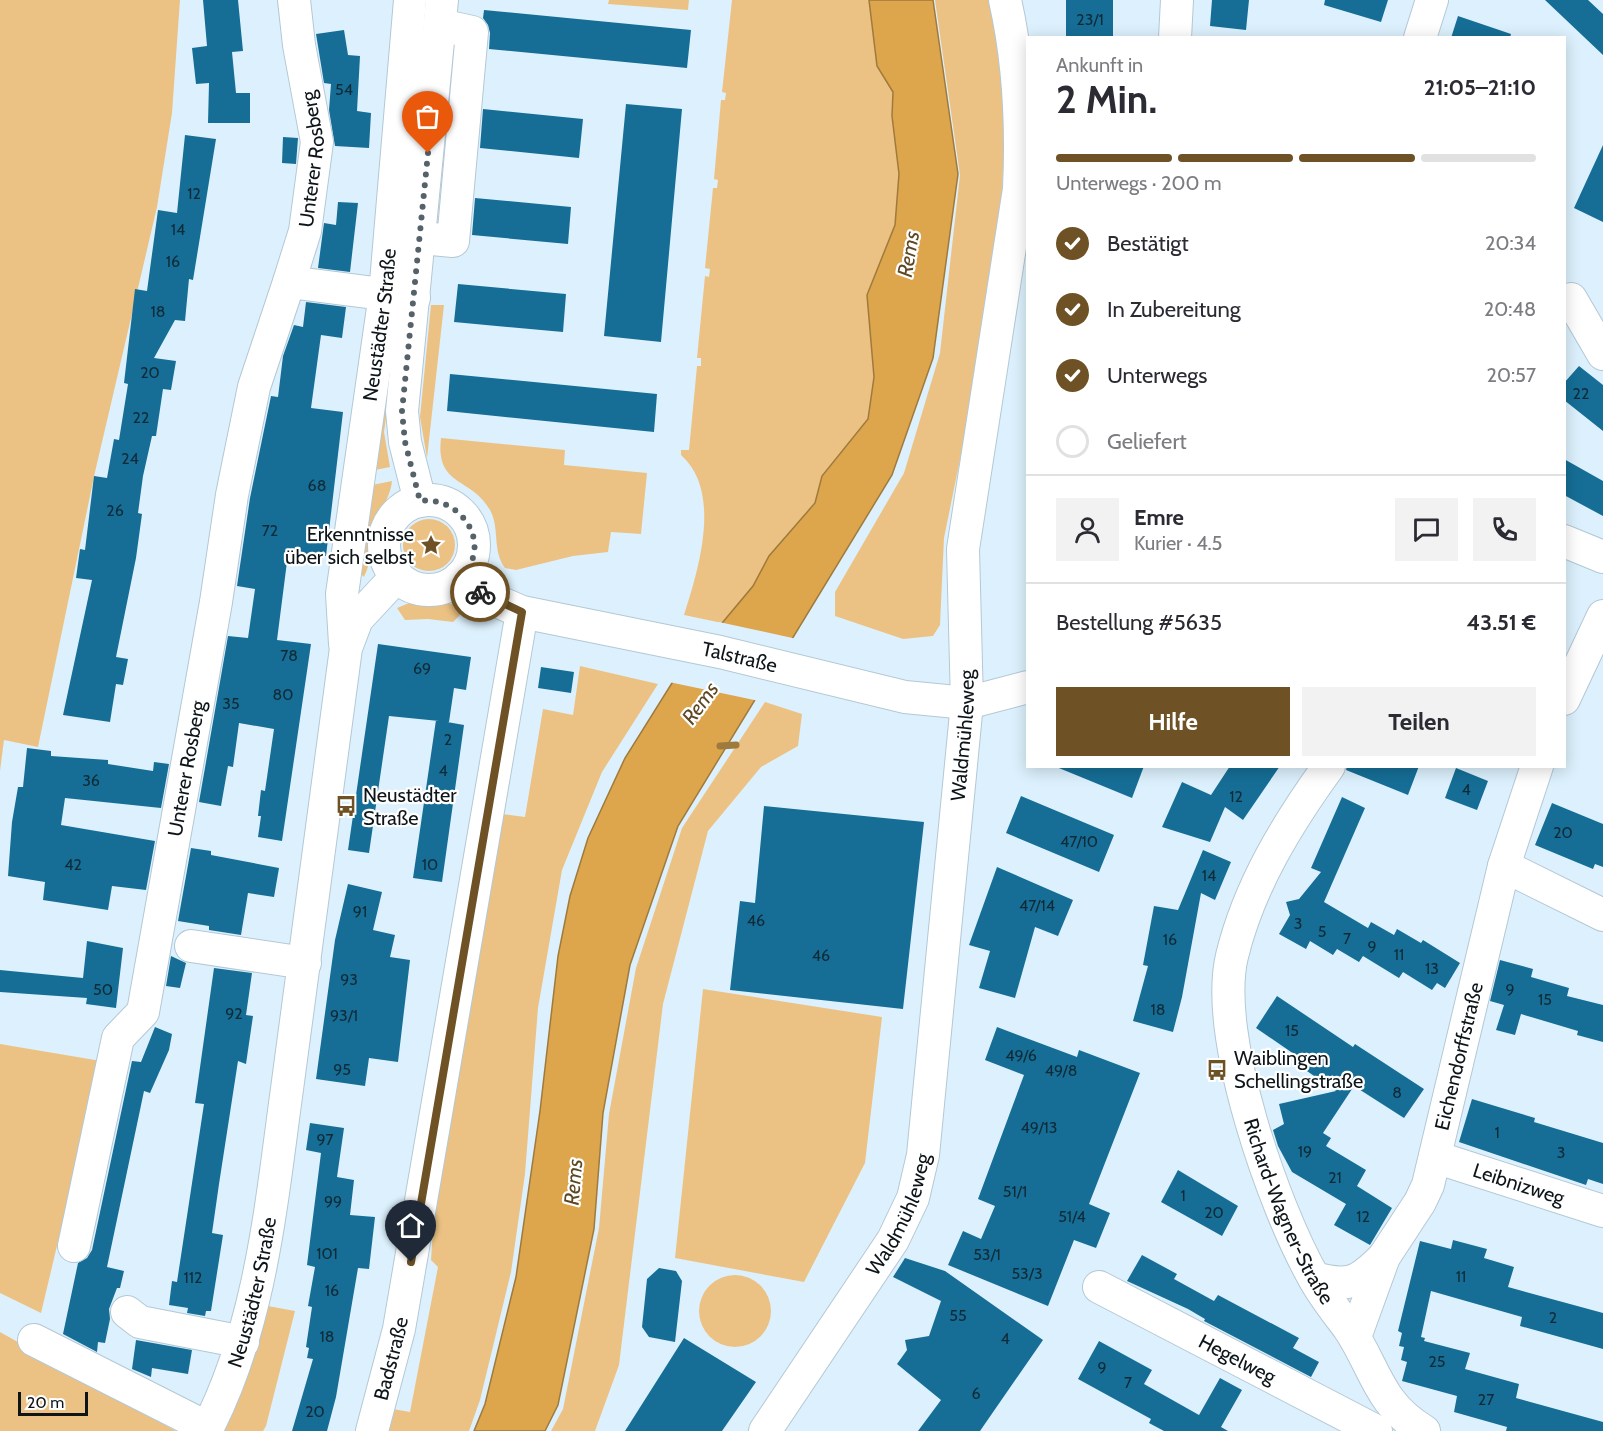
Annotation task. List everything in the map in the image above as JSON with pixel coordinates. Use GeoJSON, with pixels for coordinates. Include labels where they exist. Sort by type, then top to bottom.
{"type":"FeatureCollection","features":[{"type":"Feature","properties":{"kind":"street","name":"Unterer Rosberg"},"geometry":{"type":"LineString","coordinates":[[74,1246],[117,1038],[143,1012],[216,602],[232,495],[254,387],[305,231],[316,142],[294,0]]}},
{"type":"Feature","properties":{"kind":"street","name":"Neustädter Straße"},"geometry":{"type":"LineString","coordinates":[[410,0],[400,296],[402,411],[405,442],[420,501]]}},
{"type":"Feature","properties":{"kind":"street","name":"Waldmühleweg"},"geometry":{"type":"LineString","coordinates":[[765,1431],[893,1240],[913,1198],[923,1155],[967,704],[963,549],[1020,189],[1019,96],[1013,33],[1005,0]]}},
{"type":"Feature","properties":{"kind":"street"},"geometry":{"type":"LineString","coordinates":[[1175,36],[1177,0]]}},
{"type":"Feature","properties":{"kind":"street"},"geometry":{"type":"LineString","coordinates":[[1421,36],[1432,0]]}},
{"type":"Feature","properties":{"kind":"street","name":"Neustädter Straße"},"geometry":{"type":"LineString","coordinates":[[207,1430],[230,1379],[243,1342],[263,1253],[305,963],[346,648],[344,582],[400,296],[421,238],[441,13]]}},
{"type":"Feature","properties":{"kind":"street"},"geometry":{"type":"LineString","coordinates":[[289,282],[400,296]]}},
{"type":"Feature","properties":{"kind":"street"},"geometry":{"type":"LineString","coordinates":[[1570,299],[1603,354]]}},
{"type":"Feature","properties":{"kind":"street"},"geometry":{"type":"LineString","coordinates":[[420,501],[445,502],[467,520],[473,534],[474,548],[471,562],[460,577],[439,588],[424,589],[410,585],[397,576],[389,564],[384,549],[385,534],[391,520],[402,509],[420,501]]}},
{"type":"Feature","properties":{"kind":"street"},"geometry":{"type":"LineString","coordinates":[[1566,542],[1603,557]]}},
{"type":"Feature","properties":{"kind":"street","name":"Neustädter Straße"},"geometry":{"type":"LineString","coordinates":[[346,648],[357,619],[397,576]]}},
{"type":"Feature","properties":{"kind":"street","name":"Talstraße"},"geometry":{"type":"LineString","coordinates":[[460,577],[485,596],[522,612],[631,634],[905,697],[967,704],[1026,688]]}},
{"type":"Feature","properties":{"kind":"street","name":"Badstraße"},"geometry":{"type":"LineString","coordinates":[[372,1431],[399,1329],[522,612]]}},
{"type":"Feature","properties":{"kind":"street"},"geometry":{"type":"LineString","coordinates":[[1566,695],[1603,616]]}},
{"type":"Feature","properties":{"kind":"street","name":"Richard-Wagner-Straße"},"geometry":{"type":"LineString","coordinates":[[1328,768],[1277,843],[1244,918],[1231,958],[1228,1023],[1265,1165],[1285,1218],[1314,1278],[1355,1337],[1399,1428]]}},
{"type":"Feature","properties":{"kind":"street","name":"Eichendorffstraße"},"geometry":{"type":"LineString","coordinates":[[1355,1337],[1384,1257],[1420,1202],[1435,1157],[1504,866],[1536,768]]}},
{"type":"Feature","properties":{"kind":"street"},"geometry":{"type":"LineString","coordinates":[[1504,866],[1603,915]]}},
{"type":"Feature","properties":{"kind":"street"},"geometry":{"type":"LineString","coordinates":[[192,946],[305,963]]}},
{"type":"Feature","properties":{"kind":"street","name":"Leibnizweg"},"geometry":{"type":"LineString","coordinates":[[1435,1157],[1603,1211]]}},
{"type":"Feature","properties":{"kind":"street"},"geometry":{"type":"LineString","coordinates":[[1314,1278],[1346,1284],[1363,1278],[1384,1257]]}},
{"type":"Feature","properties":{"kind":"street","name":"Hegelweg"},"geometry":{"type":"LineString","coordinates":[[1099,1287],[1399,1428]]}},
{"type":"Feature","properties":{"kind":"street"},"geometry":{"type":"LineString","coordinates":[[127,1312],[140,1322],[243,1342]]}},
{"type":"Feature","properties":{"kind":"street"},"geometry":{"type":"LineString","coordinates":[[34,1340],[207,1430]]}},
{"type":"Feature","properties":{"kind":"shaded area"},"geometry":{"type":"Polygon","coordinates":[[[0,0],[180,0],[172,113],[157,207],[95,472],[38,747],[4,740],[0,771],[0,0]]]}},
{"type":"Feature","properties":{"kind":"shaded area"},"geometry":{"type":"Polygon","coordinates":[[[609,0],[689,0],[688,10],[608,4],[609,0]]]}},
{"type":"Feature","properties":{"kind":"shaded area"},"geometry":{"type":"Polygon","coordinates":[[[732,0],[869,0],[877,66],[893,92],[892,116],[899,174],[895,225],[867,295],[874,377],[868,419],[822,476],[815,503],[769,556],[753,586],[722,623],[684,615],[700,555],[704,532],[704,510],[701,489],[694,471],[681,455],[681,450],[689,450],[697,366],[701,366],[701,358],[697,358],[705,276],[709,277],[710,269],[705,268],[713,188],[717,188],[718,180],[714,179],[721,100],[725,100],[726,93],[722,92],[732,0]]]}},
{"type":"Feature","properties":{"kind":"shaded area"},"geometry":{"type":"Polygon","coordinates":[[[935,0],[990,0],[998,34],[1005,109],[1002,198],[966,430],[944,538],[940,625],[933,636],[903,639],[835,616],[835,592],[904,473],[940,353],[960,175],[935,0]]]}},
{"type":"Feature","properties":{"kind":"shaded area"},"geometry":{"type":"Polygon","coordinates":[[[402,305],[384,432],[390,467],[370,471],[402,305]]]}},
{"type":"Feature","properties":{"kind":"shaded area"},"geometry":{"type":"Polygon","coordinates":[[[431,305],[444,305],[427,458],[420,417],[431,305]]]}},
{"type":"Feature","properties":{"kind":"shaded area"},"geometry":{"type":"Polygon","coordinates":[[[441,438],[565,450],[564,465],[647,473],[641,534],[611,532],[608,552],[573,556],[516,570],[505,568],[497,547],[495,524],[490,510],[482,499],[449,474],[441,454],[441,438]]]}},
{"type":"Feature","properties":{"kind":"shaded area"},"geometry":{"type":"Polygon","coordinates":[[[392,481],[376,521],[371,541],[370,560],[364,577],[355,568],[367,486],[392,481]]]}},
{"type":"Feature","properties":{"kind":"shaded area"},"geometry":{"type":"Polygon","coordinates":[[[424,519],[434,519],[444,523],[451,530],[455,545],[451,560],[444,567],[434,571],[424,571],[414,567],[407,560],[403,550],[403,540],[407,530],[414,523],[424,519]]]}},
{"type":"Feature","properties":{"kind":"shaded area"},"geometry":{"type":"Polygon","coordinates":[[[414,601],[442,601],[466,609],[453,622],[428,619],[405,620],[397,608],[414,601]]]}},
{"type":"Feature","properties":{"kind":"shaded area"},"geometry":{"type":"Polygon","coordinates":[[[580,666],[658,684],[602,772],[562,870],[538,1008],[525,1174],[511,1272],[480,1400],[469,1431],[384,1431],[393,1409],[410,1412],[438,1267],[431,1260],[438,1151],[502,814],[525,817],[543,709],[573,715],[580,666]]]}},
{"type":"Feature","properties":{"kind":"shaded area"},"geometry":{"type":"Polygon","coordinates":[[[765,702],[802,714],[798,746],[761,767],[708,831],[663,1004],[619,1365],[595,1431],[551,1431],[563,1409],[599,1228],[609,1114],[636,968],[682,828],[765,702]]]}},
{"type":"Feature","properties":{"kind":"shaded area"},"geometry":{"type":"Polygon","coordinates":[[[703,989],[882,1017],[865,1163],[804,1282],[675,1258],[703,989]]]}},
{"type":"Feature","properties":{"kind":"shaded area"},"geometry":{"type":"Polygon","coordinates":[[[0,1044],[101,1061],[41,1313],[0,1293],[0,1044]]]}},
{"type":"Feature","properties":{"kind":"shaded area"},"geometry":{"type":"Polygon","coordinates":[[[742,1275],[761,1285],[769,1297],[771,1311],[769,1325],[761,1337],[749,1345],[728,1347],[709,1337],[701,1325],[699,1304],[709,1285],[721,1277],[742,1275]]]}},
{"type":"Feature","properties":{"kind":"shaded area"},"geometry":{"type":"Polygon","coordinates":[[[268,1306],[295,1311],[266,1426],[263,1431],[221,1431],[268,1306]]]}},
{"type":"Feature","properties":{"kind":"shaded area"},"geometry":{"type":"Polygon","coordinates":[[[0,1332],[176,1431],[0,1431],[0,1332]]]}},
{"type":"Feature","properties":{"kind":"water","name":"Rems"},"geometry":{"type":"Polygon","coordinates":[[[869,0],[933,0],[958,174],[933,358],[892,475],[678,826],[630,965],[603,1113],[594,1229],[558,1405],[545,1431],[474,1431],[485,1404],[516,1277],[540,1111],[558,956],[570,896],[588,838],[625,758],[672,683],[753,586],[769,556],[815,503],[822,476],[868,419],[874,377],[867,295],[895,225],[899,174],[892,116],[893,92],[877,66],[869,0]]]}},
{"type":"Feature","properties":{"kind":"pier"},"geometry":{"type":"Polygon","coordinates":[[[719,622],[797,639],[759,701],[669,682],[719,622]]]}},
{"type":"Feature","properties":{"kind":"building"},"geometry":{"type":"Polygon","coordinates":[[[203,0],[238,0],[243,51],[232,52],[236,93],[250,93],[250,123],[208,123],[209,83],[196,84],[192,48],[207,46],[203,0]]]}},
{"type":"Feature","properties":{"kind":"building"},"geometry":{"type":"Polygon","coordinates":[[[1066,0],[1113,0],[1113,36],[1066,36],[1066,0]]]}},
{"type":"Feature","properties":{"kind":"building"},"geometry":{"type":"Polygon","coordinates":[[[1212,0],[1249,0],[1246,30],[1210,26],[1212,0]]]}},
{"type":"Feature","properties":{"kind":"building"},"geometry":{"type":"Polygon","coordinates":[[[1325,0],[1388,0],[1381,22],[1324,5],[1325,0]]]}},
{"type":"Feature","properties":{"kind":"building"},"geometry":{"type":"Polygon","coordinates":[[[1545,0],[1588,0],[1603,14],[1603,55],[1545,0]]]}},
{"type":"Feature","properties":{"kind":"building"},"geometry":{"type":"Polygon","coordinates":[[[484,10],[691,30],[687,68],[489,49],[490,33],[483,18],[484,10]]]}},
{"type":"Feature","properties":{"kind":"building"},"geometry":{"type":"Polygon","coordinates":[[[1458,16],[1511,34],[1510,36],[1452,36],[1458,16]]]}},
{"type":"Feature","properties":{"kind":"building"},"geometry":{"type":"Polygon","coordinates":[[[344,30],[348,55],[360,56],[357,111],[371,113],[369,148],[335,146],[329,110],[331,84],[324,83],[316,34],[344,30]]]}},
{"type":"Feature","properties":{"kind":"building"},"geometry":{"type":"Polygon","coordinates":[[[626,104],[682,109],[661,342],[604,336],[626,104]]]}},
{"type":"Feature","properties":{"kind":"building"},"geometry":{"type":"Polygon","coordinates":[[[483,109],[583,119],[579,158],[480,148],[483,109]]]}},
{"type":"Feature","properties":{"kind":"building"},"geometry":{"type":"Polygon","coordinates":[[[185,135],[216,139],[193,280],[189,279],[185,321],[175,320],[154,358],[176,361],[171,390],[163,389],[156,436],[152,436],[143,476],[138,513],[142,514],[136,558],[116,657],[128,659],[123,685],[116,684],[110,722],[63,715],[92,580],[76,578],[80,549],[85,550],[94,476],[107,478],[114,439],[119,440],[128,384],[124,383],[135,289],[147,291],[158,210],[177,213],[185,135]]]}},
{"type":"Feature","properties":{"kind":"building"},"geometry":{"type":"Polygon","coordinates":[[[283,137],[298,138],[296,164],[282,163],[283,137]]]}},
{"type":"Feature","properties":{"kind":"building"},"geometry":{"type":"Polygon","coordinates":[[[1603,145],[1603,222],[1574,208],[1603,145]]]}},
{"type":"Feature","properties":{"kind":"building"},"geometry":{"type":"Polygon","coordinates":[[[475,198],[571,207],[568,244],[472,235],[475,198]]]}},
{"type":"Feature","properties":{"kind":"building"},"geometry":{"type":"Polygon","coordinates":[[[338,202],[358,203],[350,272],[318,268],[324,223],[336,225],[338,202]]]}},
{"type":"Feature","properties":{"kind":"building"},"geometry":{"type":"Polygon","coordinates":[[[458,284],[566,294],[563,332],[454,322],[458,284]]]}},
{"type":"Feature","properties":{"kind":"building"},"geometry":{"type":"Polygon","coordinates":[[[306,302],[346,307],[342,338],[321,335],[311,408],[343,412],[326,556],[288,554],[277,640],[311,644],[282,841],[258,837],[261,790],[265,791],[274,729],[239,723],[233,767],[228,766],[221,806],[199,802],[228,636],[248,638],[255,589],[237,586],[250,498],[271,396],[278,397],[283,356],[294,325],[303,327],[306,302]]]}},
{"type":"Feature","properties":{"kind":"building"},"geometry":{"type":"Polygon","coordinates":[[[1579,366],[1603,385],[1603,431],[1566,402],[1566,381],[1579,366]]]}},
{"type":"Feature","properties":{"kind":"building"},"geometry":{"type":"Polygon","coordinates":[[[450,374],[657,394],[654,432],[447,411],[450,374]]]}},
{"type":"Feature","properties":{"kind":"building"},"geometry":{"type":"Polygon","coordinates":[[[1566,460],[1603,481],[1603,516],[1566,496],[1566,460]]]}},
{"type":"Feature","properties":{"kind":"building"},"geometry":{"type":"Polygon","coordinates":[[[378,644],[471,657],[466,690],[454,688],[449,722],[389,716],[369,853],[348,850],[378,644]]]}},
{"type":"Feature","properties":{"kind":"building"},"geometry":{"type":"Polygon","coordinates":[[[541,667],[574,672],[571,693],[538,688],[541,667]]]}},
{"type":"Feature","properties":{"kind":"building"},"geometry":{"type":"Polygon","coordinates":[[[436,720],[464,725],[442,882],[413,878],[436,720]]]}},
{"type":"Feature","properties":{"kind":"building"},"geometry":{"type":"Polygon","coordinates":[[[27,748],[51,751],[51,756],[108,760],[108,764],[153,771],[154,762],[169,764],[161,808],[65,798],[61,825],[155,841],[146,890],[112,886],[108,910],[43,900],[45,882],[8,876],[12,822],[18,787],[23,787],[27,748]]]}},
{"type":"Feature","properties":{"kind":"building"},"geometry":{"type":"Polygon","coordinates":[[[1059,768],[1143,768],[1132,798],[1059,768]]]}},
{"type":"Feature","properties":{"kind":"building"},"geometry":{"type":"Polygon","coordinates":[[[1229,768],[1279,768],[1243,820],[1225,807],[1210,842],[1162,827],[1182,782],[1211,795],[1229,768]]]}},
{"type":"Feature","properties":{"kind":"building"},"geometry":{"type":"Polygon","coordinates":[[[1346,768],[1418,768],[1408,795],[1346,770],[1346,768]]]}},
{"type":"Feature","properties":{"kind":"building"},"geometry":{"type":"Polygon","coordinates":[[[1456,768],[1488,781],[1477,810],[1445,798],[1456,768]]]}},
{"type":"Feature","properties":{"kind":"building"},"geometry":{"type":"Polygon","coordinates":[[[1021,796],[1114,835],[1099,872],[1006,833],[1021,796]]]}},
{"type":"Feature","properties":{"kind":"building"},"geometry":{"type":"Polygon","coordinates":[[[1342,797],[1365,808],[1324,902],[1368,928],[1371,922],[1394,935],[1397,929],[1421,943],[1423,940],[1460,963],[1445,988],[1437,983],[1432,990],[1403,972],[1399,978],[1363,956],[1359,962],[1337,949],[1333,955],[1310,941],[1306,949],[1279,934],[1290,915],[1286,902],[1299,899],[1321,872],[1311,868],[1342,797]]]}},
{"type":"Feature","properties":{"kind":"building"},"geometry":{"type":"Polygon","coordinates":[[[1552,803],[1603,824],[1603,867],[1595,864],[1593,869],[1535,845],[1552,803]]]}},
{"type":"Feature","properties":{"kind":"building"},"geometry":{"type":"Polygon","coordinates":[[[764,806],[924,822],[903,1009],[730,990],[740,901],[755,903],[764,806]]]}},
{"type":"Feature","properties":{"kind":"building"},"geometry":{"type":"Polygon","coordinates":[[[191,848],[211,851],[211,855],[279,868],[274,897],[248,893],[241,935],[209,930],[209,926],[178,921],[191,848]]]}},
{"type":"Feature","properties":{"kind":"building"},"geometry":{"type":"Polygon","coordinates":[[[1203,850],[1231,862],[1215,900],[1201,893],[1182,997],[1173,1032],[1133,1021],[1148,966],[1143,965],[1154,906],[1178,910],[1203,850]]]}},
{"type":"Feature","properties":{"kind":"building"},"geometry":{"type":"Polygon","coordinates":[[[997,867],[1073,900],[1058,936],[1035,927],[1015,998],[979,988],[990,951],[969,945],[997,867]]]}},
{"type":"Feature","properties":{"kind":"building"},"geometry":{"type":"Polygon","coordinates":[[[348,884],[382,892],[373,930],[395,935],[390,957],[410,960],[398,1062],[369,1058],[365,1086],[316,1079],[335,940],[348,884]]]}},
{"type":"Feature","properties":{"kind":"building"},"geometry":{"type":"Polygon","coordinates":[[[87,941],[123,948],[116,1008],[86,1004],[87,998],[0,992],[0,970],[83,978],[87,941]]]}},
{"type":"Feature","properties":{"kind":"building"},"geometry":{"type":"Polygon","coordinates":[[[171,956],[186,963],[180,988],[166,986],[171,956]]]}},
{"type":"Feature","properties":{"kind":"building"},"geometry":{"type":"Polygon","coordinates":[[[1500,960],[1533,969],[1531,977],[1569,988],[1567,996],[1603,1005],[1603,1042],[1577,1035],[1578,1031],[1521,1014],[1515,1035],[1496,1030],[1504,1005],[1490,1001],[1500,960]]]}},
{"type":"Feature","properties":{"kind":"building"},"geometry":{"type":"Polygon","coordinates":[[[214,968],[252,973],[246,1015],[253,1016],[246,1064],[238,1061],[212,1233],[223,1235],[211,1311],[206,1311],[205,1316],[187,1313],[188,1308],[169,1305],[172,1281],[177,1282],[204,1104],[195,1103],[214,968]]]}},
{"type":"Feature","properties":{"kind":"building"},"geometry":{"type":"Polygon","coordinates":[[[1277,996],[1353,1047],[1355,1044],[1424,1089],[1404,1118],[1354,1086],[1323,1133],[1331,1138],[1326,1146],[1366,1170],[1357,1186],[1392,1208],[1370,1245],[1334,1225],[1346,1204],[1292,1172],[1278,1146],[1273,1130],[1284,1124],[1279,1104],[1336,1091],[1304,1069],[1307,1063],[1256,1028],[1277,996]]]}},
{"type":"Feature","properties":{"kind":"building"},"geometry":{"type":"Polygon","coordinates":[[[155,1027],[172,1034],[169,1050],[150,1093],[144,1091],[107,1267],[124,1271],[120,1288],[117,1288],[109,1309],[110,1319],[105,1343],[98,1342],[97,1352],[63,1334],[78,1263],[87,1258],[92,1250],[132,1061],[141,1062],[155,1027]]]}},
{"type":"Feature","properties":{"kind":"building"},"geometry":{"type":"Polygon","coordinates":[[[997,1027],[1077,1057],[1079,1050],[1140,1073],[1089,1204],[1110,1213],[1096,1248],[1074,1240],[1048,1306],[948,1265],[963,1231],[981,1239],[995,1206],[978,1199],[1024,1075],[985,1060],[997,1027]]]}},
{"type":"Feature","properties":{"kind":"building"},"geometry":{"type":"Polygon","coordinates":[[[1472,1099],[1535,1118],[1534,1122],[1603,1143],[1603,1184],[1588,1179],[1586,1185],[1459,1142],[1472,1099]]]}},
{"type":"Feature","properties":{"kind":"building"},"geometry":{"type":"Polygon","coordinates":[[[310,1123],[344,1128],[337,1177],[354,1180],[350,1215],[375,1217],[369,1269],[358,1268],[336,1397],[327,1431],[292,1431],[313,1359],[307,1358],[309,1348],[306,1347],[312,1307],[308,1306],[315,1267],[307,1265],[321,1153],[306,1150],[310,1123]]]}},
{"type":"Feature","properties":{"kind":"building"},"geometry":{"type":"Polygon","coordinates":[[[1178,1170],[1238,1206],[1222,1236],[1161,1202],[1178,1170]]]}},
{"type":"Feature","properties":{"kind":"building"},"geometry":{"type":"Polygon","coordinates":[[[1453,1240],[1487,1249],[1484,1258],[1514,1267],[1508,1287],[1603,1313],[1603,1349],[1520,1326],[1522,1317],[1431,1291],[1421,1337],[1425,1338],[1424,1341],[1470,1353],[1465,1369],[1519,1384],[1516,1398],[1603,1422],[1603,1431],[1506,1431],[1507,1427],[1454,1412],[1457,1396],[1402,1381],[1407,1362],[1401,1360],[1404,1347],[1399,1346],[1402,1333],[1398,1331],[1420,1241],[1451,1249],[1453,1240]]]}},
{"type":"Feature","properties":{"kind":"building"},"geometry":{"type":"Polygon","coordinates":[[[1142,1255],[1177,1274],[1174,1279],[1214,1301],[1218,1295],[1299,1338],[1293,1348],[1319,1362],[1311,1377],[1204,1321],[1205,1319],[1188,1309],[1127,1281],[1142,1255]]]}},
{"type":"Feature","properties":{"kind":"building"},"geometry":{"type":"Polygon","coordinates":[[[905,1258],[945,1271],[1043,1340],[980,1431],[918,1431],[941,1400],[897,1364],[907,1350],[905,1340],[929,1336],[941,1301],[893,1277],[905,1258]]]}},
{"type":"Feature","properties":{"kind":"building"},"geometry":{"type":"Polygon","coordinates":[[[659,1268],[676,1271],[682,1281],[675,1342],[649,1337],[642,1327],[647,1279],[659,1268]]]}},
{"type":"Feature","properties":{"kind":"building"},"geometry":{"type":"Polygon","coordinates":[[[684,1338],[756,1382],[722,1431],[625,1431],[684,1338]]]}},
{"type":"Feature","properties":{"kind":"building"},"geometry":{"type":"Polygon","coordinates":[[[136,1340],[192,1350],[188,1374],[152,1368],[151,1377],[132,1369],[136,1340]]]}},
{"type":"Feature","properties":{"kind":"building"},"geometry":{"type":"Polygon","coordinates":[[[1099,1341],[1152,1370],[1144,1384],[1199,1415],[1220,1378],[1242,1390],[1221,1427],[1228,1431],[1164,1431],[1149,1423],[1151,1419],[1078,1379],[1099,1341]]]}},
{"type":"Feature","properties":{"kind":"waterway"},"geometry":{"type":"LineString","coordinates":[[720,746],[736,745]]}},
{"type":"Feature","properties":{"kind":"way so far"},"geometry":{"type":"LineString","coordinates":[[428,153],[421,238],[404,383],[403,427],[420,501],[445,502],[467,520],[473,534],[474,548],[471,562],[460,577],[480,592]]}},
{"type":"Feature","properties":{"kind":"place","name":"Erkenntnisse über sich selbst"},"geometry":{"type":"Point","coordinates":[431,545]}},
{"type":"Feature","properties":{"kind":"place","name":"Neustädter Straße"},"geometry":{"type":"Point","coordinates":[346,806]}},
{"type":"Feature","properties":{"kind":"place","name":"Waiblingen Schellingstraße"},"geometry":{"type":"Point","coordinates":[1217,1070]}},
{"type":"Feature","properties":{"kind":"route"},"geometry":{"type":"LineString","coordinates":[[411,1262],[468,941],[522,612],[480,592]]}}]}
